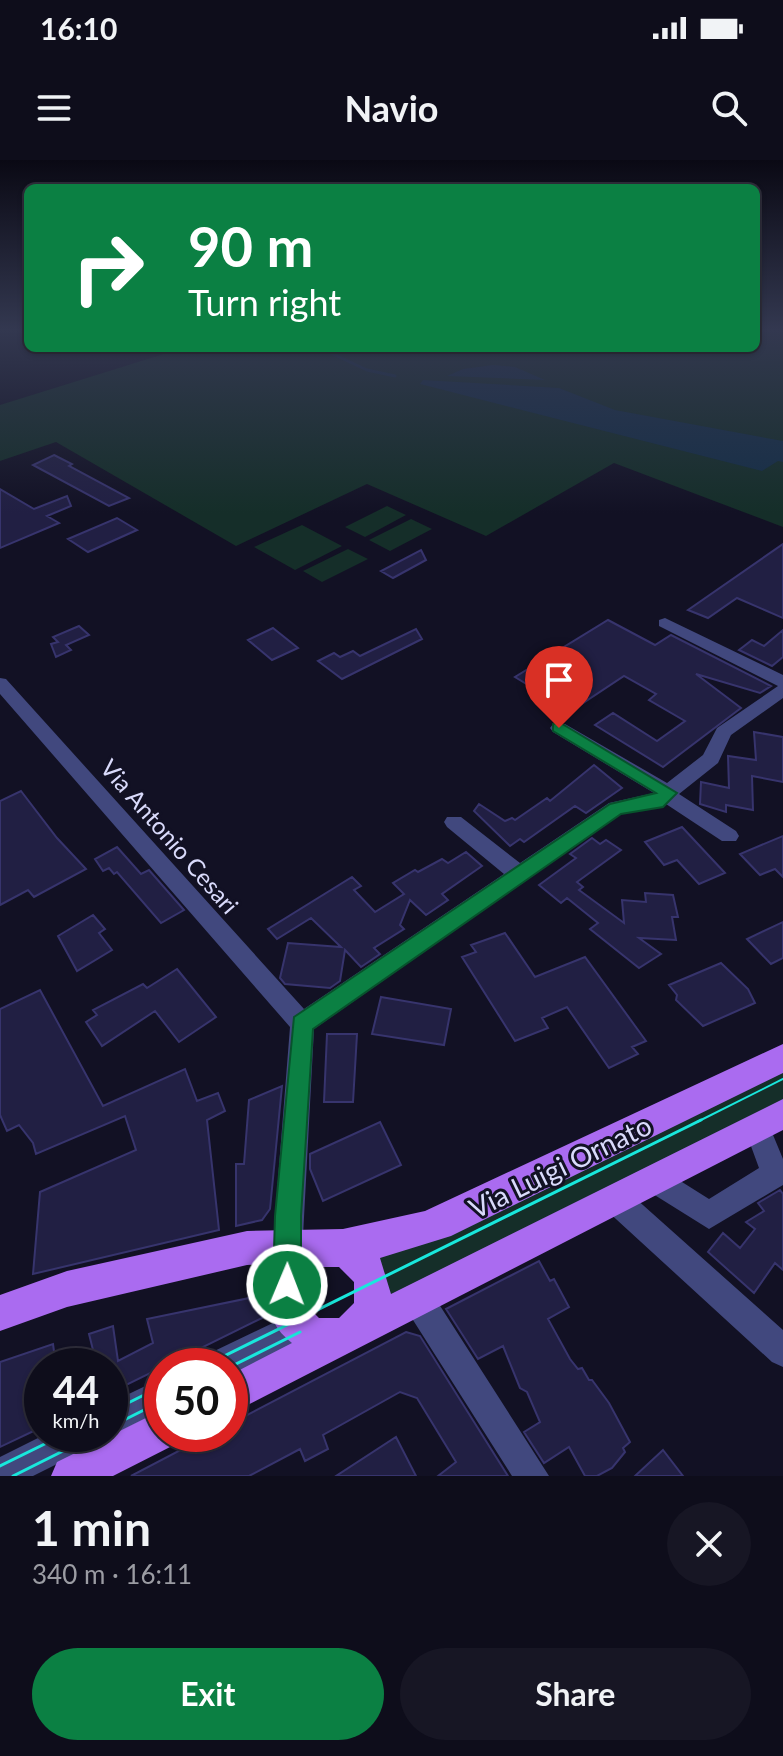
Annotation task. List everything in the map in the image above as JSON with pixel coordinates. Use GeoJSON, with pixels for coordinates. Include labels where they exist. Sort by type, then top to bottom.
{"type":"FeatureCollection","features":[{"type":"Feature","properties":{"kind":"main road","name":"Via Luigi Ornato"},"geometry":{"type":"LineString","coordinates":[[287,1287],[299,1261],[311,1252],[328,1247],[377,1243],[439,1224],[783,1058]]}},
{"type":"Feature","properties":{"kind":"main road"},"geometry":{"type":"LineString","coordinates":[[248,1386],[770,1121]]}},
{"type":"Feature","properties":{"kind":"main road"},"geometry":{"type":"LineString","coordinates":[[0,1313],[67,1289],[256,1247],[287,1246],[328,1247],[346,1250],[357,1257],[367,1270],[371,1284],[367,1313],[346,1335],[318,1338],[298,1326],[287,1306],[287,1287]]}},
{"type":"Feature","properties":{"kind":"main road"},"geometry":{"type":"LineString","coordinates":[[71,1476],[144,1439]]}},
{"type":"Feature","properties":{"kind":"street"},"geometry":{"type":"LineString","coordinates":[[665,623],[779,674]]}},
{"type":"Feature","properties":{"kind":"street","name":"Via Antonio Cesari"},"geometry":{"type":"LineString","coordinates":[[0,683],[302,1024]]}},
{"type":"Feature","properties":{"kind":"street"},"geometry":{"type":"LineString","coordinates":[[287,1287],[302,1024],[616,808],[656,802],[711,759],[723,732],[783,690]]}},
{"type":"Feature","properties":{"kind":"street"},"geometry":{"type":"LineString","coordinates":[[559,728],[729,836]]}},
{"type":"Feature","properties":{"kind":"street"},"geometry":{"type":"LineString","coordinates":[[454,822],[520,875]]}},
{"type":"Feature","properties":{"kind":"street"},"geometry":{"type":"LineString","coordinates":[[655,1179],[709,1215],[775,1174],[770,1121]]}},
{"type":"Feature","properties":{"kind":"street"},"geometry":{"type":"LineString","coordinates":[[615,1199],[783,1351]]}},
{"type":"Feature","properties":{"kind":"street"},"geometry":{"type":"LineString","coordinates":[[417,1298],[532,1476]]}},
{"type":"Feature","properties":{"kind":"street"},"geometry":{"type":"LineString","coordinates":[[248,1351],[298,1326]]}},
{"type":"Feature","properties":{"kind":"street"},"geometry":{"type":"LineString","coordinates":[[0,1475],[45,1452]]}},
{"type":"Feature","properties":{"kind":"green space"},"geometry":{"type":"Polygon","coordinates":[[[50,389],[783,389],[783,527],[614,463],[486,536],[367,484],[236,546],[56,442],[0,461],[0,405],[50,389]]]}},
{"type":"Feature","properties":{"kind":"green space"},"geometry":{"type":"Polygon","coordinates":[[[387,506],[406,515],[365,537],[345,527],[387,506]]]}},
{"type":"Feature","properties":{"kind":"green space"},"geometry":{"type":"Polygon","coordinates":[[[411,519],[432,529],[390,551],[369,540],[411,519]]]}},
{"type":"Feature","properties":{"kind":"green space"},"geometry":{"type":"Polygon","coordinates":[[[302,525],[342,546],[295,570],[254,547],[302,525]]]}},
{"type":"Feature","properties":{"kind":"green space"},"geometry":{"type":"Polygon","coordinates":[[[348,549],[368,559],[322,582],[303,571],[348,549]]]}},
{"type":"Feature","properties":{"kind":"green space"},"geometry":{"type":"Polygon","coordinates":[[[783,1066],[783,1104],[392,1301],[372,1253],[783,1066]]]}},
{"type":"Feature","properties":{"kind":"water"},"geometry":{"type":"Polygon","coordinates":[[[441,389],[563,389],[615,410],[783,441],[783,462],[778,461],[762,471],[441,389]]]}},
{"type":"Feature","properties":{"kind":"building"},"geometry":{"type":"Polygon","coordinates":[[[54,455],[129,498],[109,506],[33,465],[54,455]]]}},
{"type":"Feature","properties":{"kind":"building"},"geometry":{"type":"Polygon","coordinates":[[[0,489],[34,509],[67,496],[71,506],[47,516],[59,523],[0,548],[0,489]]]}},
{"type":"Feature","properties":{"kind":"building"},"geometry":{"type":"Polygon","coordinates":[[[117,518],[137,530],[88,552],[68,539],[117,518]]]}},
{"type":"Feature","properties":{"kind":"building"},"geometry":{"type":"Polygon","coordinates":[[[783,544],[783,618],[737,598],[708,618],[688,610],[783,544]]]}},
{"type":"Feature","properties":{"kind":"building"},"geometry":{"type":"Polygon","coordinates":[[[421,550],[426,560],[393,578],[381,571],[421,550]]]}},
{"type":"Feature","properties":{"kind":"building"},"geometry":{"type":"Polygon","coordinates":[[[608,620],[655,645],[671,635],[771,686],[760,693],[696,674],[741,708],[663,767],[595,725],[613,713],[657,741],[685,721],[649,700],[656,694],[624,676],[571,711],[515,677],[608,620]]]}},
{"type":"Feature","properties":{"kind":"building"},"geometry":{"type":"Polygon","coordinates":[[[79,626],[89,635],[66,645],[71,650],[56,657],[51,644],[58,642],[53,637],[79,626]]]}},
{"type":"Feature","properties":{"kind":"building"},"geometry":{"type":"Polygon","coordinates":[[[273,628],[298,648],[272,660],[248,640],[273,628]]]}},
{"type":"Feature","properties":{"kind":"building"},"geometry":{"type":"Polygon","coordinates":[[[416,629],[422,639],[342,679],[318,661],[334,653],[340,657],[353,651],[360,656],[416,629]]]}},
{"type":"Feature","properties":{"kind":"building"},"geometry":{"type":"Polygon","coordinates":[[[783,630],[783,657],[772,666],[739,650],[752,640],[764,646],[783,630]]]}},
{"type":"Feature","properties":{"kind":"building"},"geometry":{"type":"Polygon","coordinates":[[[754,732],[783,737],[783,782],[752,776],[753,810],[726,805],[726,812],[700,804],[701,782],[729,788],[728,756],[756,760],[754,732]]]}},
{"type":"Feature","properties":{"kind":"building"},"geometry":{"type":"Polygon","coordinates":[[[594,765],[622,788],[586,813],[575,806],[524,842],[520,839],[510,846],[474,811],[479,804],[505,821],[515,820],[547,798],[550,801],[594,765]]]}},
{"type":"Feature","properties":{"kind":"building"},"geometry":{"type":"Polygon","coordinates":[[[21,791],[57,838],[86,869],[34,897],[28,890],[0,905],[0,801],[21,791]]]}},
{"type":"Feature","properties":{"kind":"building"},"geometry":{"type":"Polygon","coordinates":[[[682,827],[725,873],[699,884],[677,860],[664,865],[645,842],[682,827]]]}},
{"type":"Feature","properties":{"kind":"building"},"geometry":{"type":"Polygon","coordinates":[[[783,836],[783,877],[775,869],[760,875],[740,854],[783,836]]]}},
{"type":"Feature","properties":{"kind":"building"},"geometry":{"type":"Polygon","coordinates":[[[592,838],[600,844],[606,840],[621,850],[577,882],[583,887],[579,890],[624,923],[622,900],[646,902],[645,893],[673,895],[678,917],[672,917],[676,940],[639,938],[661,954],[639,968],[590,929],[598,923],[567,898],[561,903],[539,885],[576,858],[570,854],[592,838]]]}},
{"type":"Feature","properties":{"kind":"building"},"geometry":{"type":"Polygon","coordinates":[[[117,847],[141,874],[149,870],[184,910],[161,923],[117,872],[114,874],[109,868],[103,871],[95,859],[117,847]]]}},
{"type":"Feature","properties":{"kind":"building"},"geometry":{"type":"Polygon","coordinates":[[[466,852],[482,866],[442,894],[448,900],[426,915],[410,900],[400,925],[404,929],[374,948],[380,954],[361,967],[345,950],[340,981],[330,988],[285,984],[280,978],[288,943],[341,947],[311,918],[277,939],[268,929],[352,877],[361,886],[354,890],[375,912],[404,894],[393,883],[415,870],[418,872],[442,859],[448,863],[466,852]]]}},
{"type":"Feature","properties":{"kind":"building"},"geometry":{"type":"Polygon","coordinates":[[[93,915],[105,929],[99,933],[112,950],[77,971],[58,936],[93,915]]]}},
{"type":"Feature","properties":{"kind":"building"},"geometry":{"type":"Polygon","coordinates":[[[783,922],[783,958],[771,964],[747,939],[783,922]]]}},
{"type":"Feature","properties":{"kind":"building"},"geometry":{"type":"Polygon","coordinates":[[[505,933],[535,977],[585,957],[646,1041],[632,1047],[638,1054],[609,1068],[567,1007],[542,1018],[548,1028],[515,1041],[462,957],[476,952],[471,945],[505,933]]]}},
{"type":"Feature","properties":{"kind":"building"},"geometry":{"type":"Polygon","coordinates":[[[721,963],[748,989],[755,1003],[703,1026],[676,1000],[677,995],[669,985],[721,963]]]}},
{"type":"Feature","properties":{"kind":"building"},"geometry":{"type":"Polygon","coordinates":[[[177,969],[216,1017],[179,1042],[155,1011],[102,1046],[86,1022],[97,1015],[93,1010],[143,984],[147,988],[177,969]]]}},
{"type":"Feature","properties":{"kind":"building"},"geometry":{"type":"Polygon","coordinates":[[[40,990],[103,1106],[185,1069],[197,1101],[218,1093],[225,1111],[207,1120],[219,1230],[33,1274],[40,1192],[136,1150],[125,1116],[36,1154],[33,1143],[19,1125],[7,1131],[0,1115],[0,1009],[40,990]]]}},
{"type":"Feature","properties":{"kind":"building"},"geometry":{"type":"Polygon","coordinates":[[[381,997],[451,1009],[444,1045],[372,1034],[381,997]]]}},
{"type":"Feature","properties":{"kind":"building"},"geometry":{"type":"Polygon","coordinates":[[[327,1034],[357,1034],[353,1102],[324,1102],[327,1034]]]}},
{"type":"Feature","properties":{"kind":"building"},"geometry":{"type":"Polygon","coordinates":[[[282,1086],[270,1209],[262,1220],[236,1226],[236,1164],[244,1164],[249,1100],[282,1086]]]}},
{"type":"Feature","properties":{"kind":"building"},"geometry":{"type":"Polygon","coordinates":[[[380,1122],[401,1165],[323,1201],[310,1169],[310,1154],[380,1122]]]}},
{"type":"Feature","properties":{"kind":"building"},"geometry":{"type":"Polygon","coordinates":[[[780,1190],[783,1194],[783,1270],[775,1263],[754,1293],[708,1252],[723,1233],[740,1248],[755,1229],[746,1222],[764,1211],[758,1203],[780,1190]]]}},
{"type":"Feature","properties":{"kind":"building"},"geometry":{"type":"Polygon","coordinates":[[[539,1261],[550,1281],[554,1279],[569,1307],[548,1319],[570,1359],[578,1369],[582,1368],[609,1403],[630,1442],[612,1468],[597,1476],[585,1476],[569,1447],[544,1463],[524,1432],[540,1422],[527,1392],[520,1388],[503,1346],[478,1359],[446,1309],[539,1261]]]}},
{"type":"Feature","properties":{"kind":"building"},"geometry":{"type":"Polygon","coordinates":[[[264,1295],[262,1318],[201,1348],[144,1348],[144,1376],[128,1384],[128,1356],[153,1343],[147,1319],[264,1295]]]}},
{"type":"Feature","properties":{"kind":"building"},"geometry":{"type":"Polygon","coordinates":[[[113,1326],[116,1348],[92,1348],[89,1334],[113,1326]]]}},
{"type":"Feature","properties":{"kind":"building"},"geometry":{"type":"Polygon","coordinates":[[[406,1332],[420,1336],[508,1476],[438,1476],[456,1462],[417,1398],[400,1392],[323,1435],[328,1449],[305,1461],[300,1449],[249,1476],[131,1476],[177,1452],[248,1452],[248,1415],[406,1332]]]}},
{"type":"Feature","properties":{"kind":"building"},"geometry":{"type":"Polygon","coordinates":[[[24,1354],[24,1436],[0,1447],[0,1362],[24,1354]]]}},
{"type":"Feature","properties":{"kind":"building"},"geometry":{"type":"Polygon","coordinates":[[[396,1437],[416,1476],[336,1476],[396,1437]]]}},
{"type":"Feature","properties":{"kind":"building"},"geometry":{"type":"Polygon","coordinates":[[[663,1450],[683,1476],[635,1476],[663,1450]]]}},
{"type":"Feature","properties":{"kind":"tram line"},"geometry":{"type":"LineString","coordinates":[[701,1120],[783,1079]]}},
{"type":"Feature","properties":{"kind":"tram line"},"geometry":{"type":"LineString","coordinates":[[240,1348],[701,1120]]}},
{"type":"Feature","properties":{"kind":"tram line"},"geometry":{"type":"LineString","coordinates":[[697,1122],[701,1120]]}},
{"type":"Feature","properties":{"kind":"tram line"},"geometry":{"type":"LineString","coordinates":[[248,1358],[300,1332]]}},
{"type":"Feature","properties":{"kind":"tram line"},"geometry":{"type":"LineString","coordinates":[[128,1403],[144,1395]]}},
{"type":"Feature","properties":{"kind":"tram line"},"geometry":{"type":"LineString","coordinates":[[128,1418],[144,1410]]}},
{"type":"Feature","properties":{"kind":"tram line"},"geometry":{"type":"LineString","coordinates":[[0,1466],[28,1452]]}},
{"type":"Feature","properties":{"kind":"tram line"},"geometry":{"type":"LineString","coordinates":[[13,1476],[61,1452]]}},
{"type":"Feature","properties":{"kind":"route"},"geometry":{"type":"LineString","coordinates":[[287,1285],[288,1216],[302,1024],[616,808],[656,802],[669,793],[559,728]]}}]}
